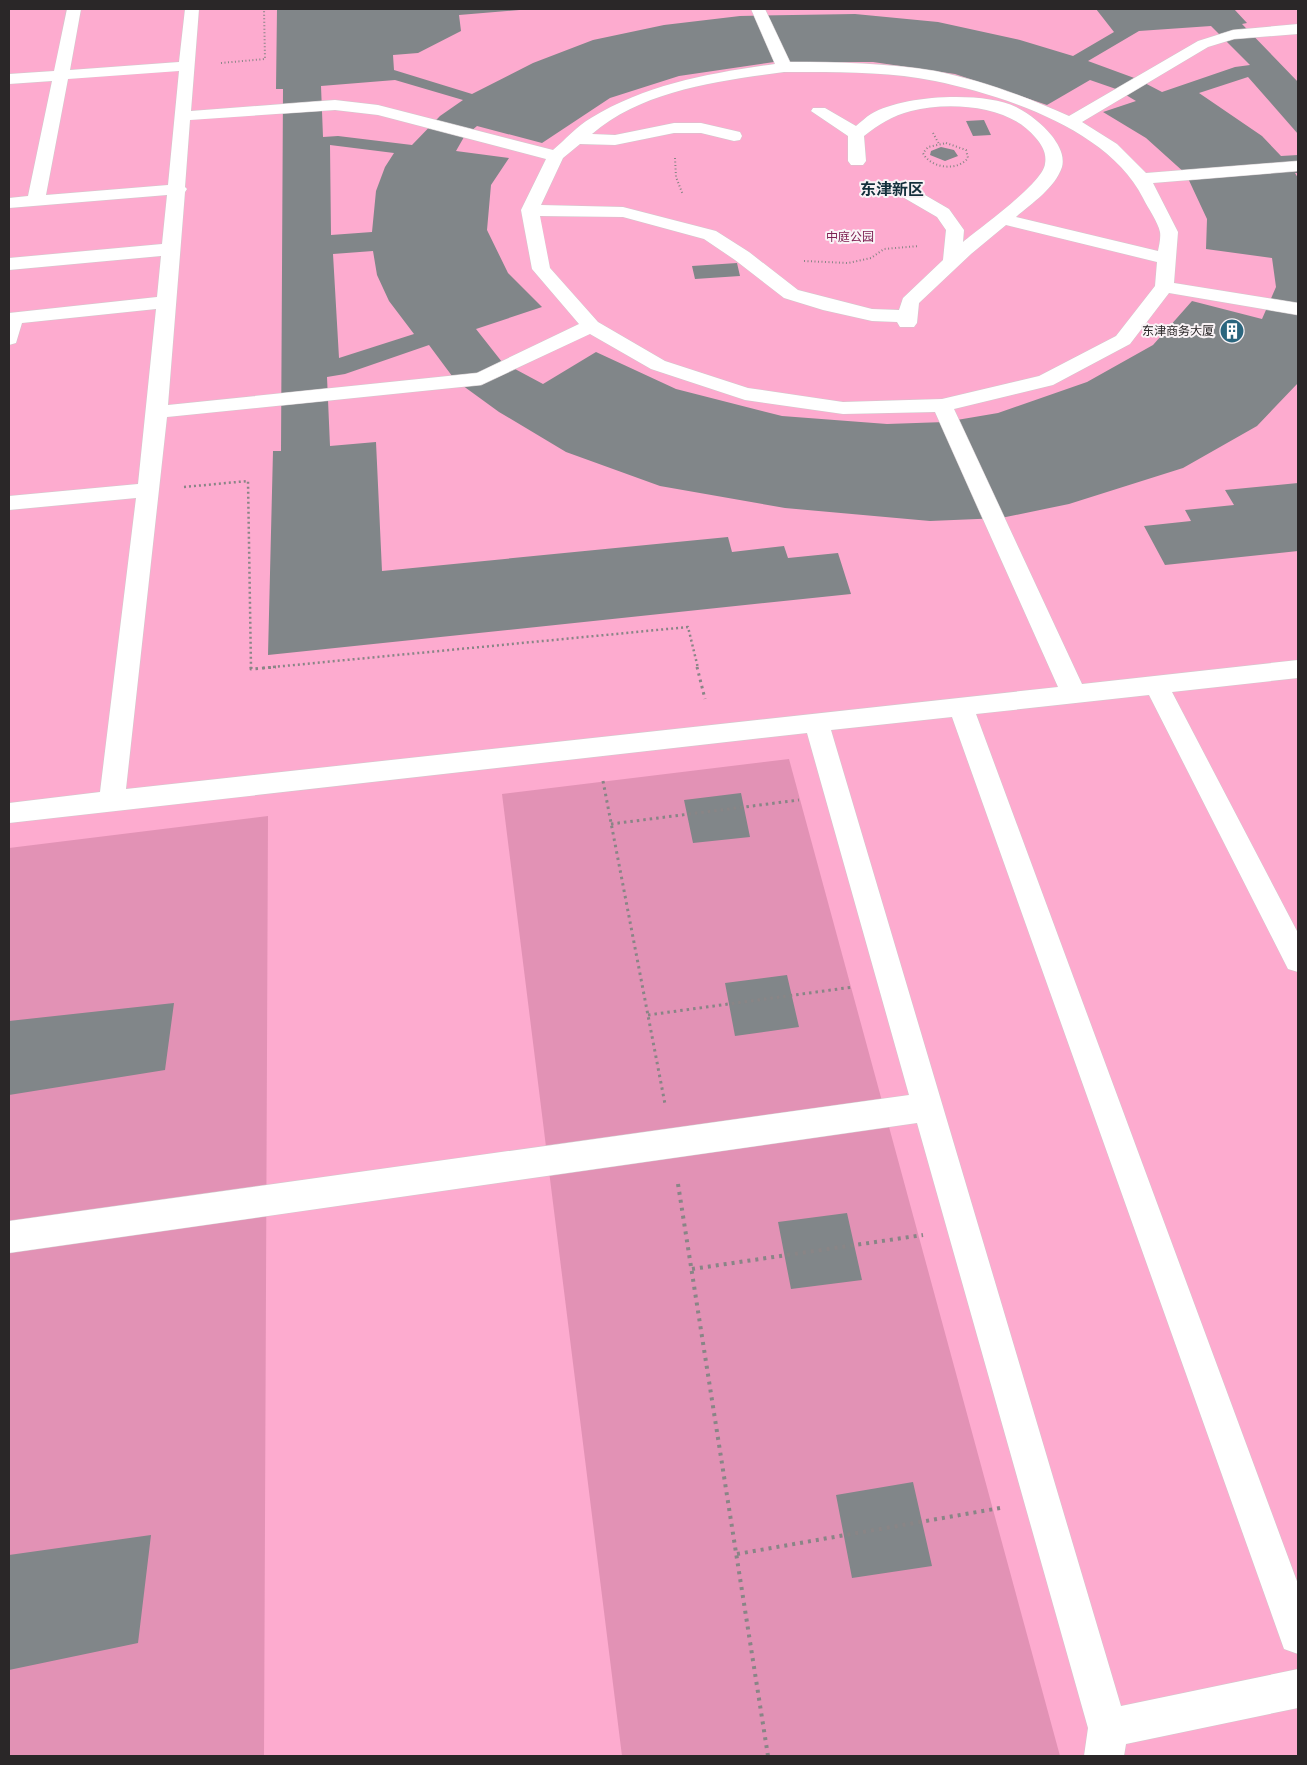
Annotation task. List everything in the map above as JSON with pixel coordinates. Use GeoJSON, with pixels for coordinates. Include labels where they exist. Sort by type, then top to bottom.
{"type":"FeatureCollection","features":[{"type":"Feature","properties":{"kind":"street"},"geometry":{"type":"LineString","coordinates":[[36,201],[74,9]]}},
{"type":"Feature","properties":{"kind":"street"},"geometry":{"type":"LineString","coordinates":[[112,801],[157,412],[178,189],[192,9]]}},
{"type":"Feature","properties":{"kind":"street"},"geometry":{"type":"LineString","coordinates":[[758,9],[784,67]]}},
{"type":"Feature","properties":{"kind":"street"},"geometry":{"type":"LineString","coordinates":[[1070,122],[1203,44],[1233,35],[1298,29]]}},
{"type":"Feature","properties":{"kind":"street"},"geometry":{"type":"LineString","coordinates":[[9,79],[188,66]]}},
{"type":"Feature","properties":{"kind":"street"},"geometry":{"type":"LineString","coordinates":[[784,67],[859,67],[935,76],[1006,95],[1070,122],[1111,148],[1142,179],[1170,232],[1164,288],[1123,340],[1046,381],[942,405],[843,408],[745,394],[658,365],[591,326],[541,269],[530,210],[556,156],[596,122],[649,95],[713,77],[784,67]]}},
{"type":"Feature","properties":{"kind":"street"},"geometry":{"type":"LineString","coordinates":[[530,210],[623,212],[710,235],[791,294],[830,306],[908,320],[910,302],[953,252],[1003,219],[1028,198],[1047,179],[1054,166],[1052,147],[1034,125],[1009,110],[971,102],[909,106],[877,117],[856,134]]}},
{"type":"Feature","properties":{"kind":"street"},"geometry":{"type":"LineString","coordinates":[[184,116],[335,105],[378,110],[556,156]]}},
{"type":"Feature","properties":{"kind":"street"},"geometry":{"type":"LineString","coordinates":[[819,111],[856,134]]}},
{"type":"Feature","properties":{"kind":"street"},"geometry":{"type":"LineString","coordinates":[[576,139],[615,140],[674,128],[701,128],[734,136]]}},
{"type":"Feature","properties":{"kind":"street"},"geometry":{"type":"LineString","coordinates":[[856,134],[857,161]]}},
{"type":"Feature","properties":{"kind":"street"},"geometry":{"type":"LineString","coordinates":[[1142,179],[1298,166]]}},
{"type":"Feature","properties":{"kind":"street"},"geometry":{"type":"LineString","coordinates":[[900,188],[943,213],[955,230],[953,252]]}},
{"type":"Feature","properties":{"kind":"street"},"geometry":{"type":"LineString","coordinates":[[9,203],[178,189]]}},
{"type":"Feature","properties":{"kind":"street"},"geometry":{"type":"LineString","coordinates":[[1003,219],[1167,259]]}},
{"type":"Feature","properties":{"kind":"street"},"geometry":{"type":"LineString","coordinates":[[9,264],[172,249]]}},
{"type":"Feature","properties":{"kind":"street"},"geometry":{"type":"LineString","coordinates":[[1164,288],[1298,309]]}},
{"type":"Feature","properties":{"kind":"street"},"geometry":{"type":"LineString","coordinates":[[9,339],[11,318],[167,302]]}},
{"type":"Feature","properties":{"kind":"street"},"geometry":{"type":"LineString","coordinates":[[157,412],[481,379],[591,326]]}},
{"type":"Feature","properties":{"kind":"street"},"geometry":{"type":"LineString","coordinates":[[942,405],[1074,694]]}},
{"type":"Feature","properties":{"kind":"street"},"geometry":{"type":"LineString","coordinates":[[9,503],[148,490]]}},
{"type":"Feature","properties":{"kind":"street"},"geometry":{"type":"LineString","coordinates":[[9,813],[1156,685],[1294,676]]}},
{"type":"Feature","properties":{"kind":"street"},"geometry":{"type":"LineString","coordinates":[[1156,685],[1298,960]]}},
{"type":"Feature","properties":{"kind":"street"},"geometry":{"type":"LineString","coordinates":[[961,706],[1298,1635]]}},
{"type":"Feature","properties":{"kind":"street"},"geometry":{"type":"LineString","coordinates":[[816,722],[1042,1500],[1106,1742],[1298,1690]]}},
{"type":"Feature","properties":{"kind":"street"},"geometry":{"type":"LineString","coordinates":[[9,1237],[928,1107]]}},
{"type":"Feature","properties":{"kind":"path"},"geometry":{"type":"LineString","coordinates":[[188,66],[265,59],[264,9]]}},
{"type":"Feature","properties":{"kind":"path"},"geometry":{"type":"LineString","coordinates":[[933,144],[953,144],[966,150],[968,154],[966,161],[961,164],[939,165],[927,160],[923,153],[933,144]]}},
{"type":"Feature","properties":{"kind":"path"},"geometry":{"type":"LineString","coordinates":[[676,156],[674,168],[678,188],[710,235]]}},
{"type":"Feature","properties":{"kind":"path"},"geometry":{"type":"LineString","coordinates":[[749,262],[793,259],[819,264],[848,263],[871,258],[884,249],[953,252]]}},
{"type":"Feature","properties":{"kind":"path"},"geometry":{"type":"LineString","coordinates":[[148,490],[248,481],[250,669],[688,627],[713,734]]}},
{"type":"Feature","properties":{"kind":"path"},"geometry":{"type":"LineString","coordinates":[[596,746],[672,1143],[768,1756]]}},
{"type":"Feature","properties":{"kind":"path"},"geometry":{"type":"LineString","coordinates":[[611,824],[837,795]]}},
{"type":"Feature","properties":{"kind":"path"},"geometry":{"type":"LineString","coordinates":[[648,1015],[891,982]]}},
{"type":"Feature","properties":{"kind":"path"},"geometry":{"type":"LineString","coordinates":[[692,1269],[963,1230]]}},
{"type":"Feature","properties":{"kind":"path"},"geometry":{"type":"LineString","coordinates":[[737,1554],[1042,1500]]}},
{"type":"Feature","properties":{"kind":"green space","name":"中庭公园"},"geometry":{"type":"Polygon","coordinates":[[[9,9],[1298,9],[1298,1756],[9,1756],[9,9]]]}},
{"type":"Feature","properties":{"kind":"shaded area"},"geometry":{"type":"Polygon","coordinates":[[[789,759],[1060,1756],[622,1756],[502,794],[789,759]]]}},
{"type":"Feature","properties":{"kind":"shaded area"},"geometry":{"type":"Polygon","coordinates":[[[268,816],[264,1756],[9,1756],[9,848],[268,816]]]}},
{"type":"Feature","properties":{"kind":"building","name":"东津商务大厦"},"geometry":{"type":"Polygon","coordinates":[[[277,9],[531,9],[459,15],[461,31],[418,53],[393,55],[394,70],[472,94],[533,63],[593,40],[664,25],[740,16],[855,14],[938,22],[1020,40],[1073,56],[1114,32],[1096,9],[1234,9],[1247,23],[1242,24],[1298,82],[1298,134],[1248,77],[1199,93],[1262,136],[1281,156],[1298,155],[1298,173],[1295,173],[1298,178],[1298,383],[1257,426],[1183,468],[1069,504],[1001,518],[930,521],[785,508],[660,486],[566,452],[499,412],[455,380],[429,345],[345,374],[327,377],[330,446],[376,442],[382,571],[728,537],[732,552],[784,546],[788,558],[838,553],[851,594],[268,655],[273,451],[281,451],[283,89],[276,89],[277,9]],[[1211,26],[1139,31],[1088,61],[1137,79],[1162,92],[1235,67],[1250,65],[1211,26]],[[774,62],[679,76],[610,98],[542,143],[477,126],[464,137],[456,151],[509,158],[491,185],[487,230],[508,273],[542,307],[476,329],[502,362],[543,384],[596,352],[676,389],[782,416],[887,424],[945,422],[998,413],[1087,382],[1153,345],[1192,301],[1262,319],[1276,287],[1272,258],[1206,249],[1207,219],[1186,174],[1146,138],[1103,112],[1136,101],[1116,89],[1090,80],[1047,105],[955,74],[873,62],[774,62]],[[395,80],[321,86],[323,137],[338,136],[412,145],[440,116],[463,100],[395,80]],[[330,145],[331,235],[372,232],[376,191],[385,167],[394,153],[330,145]],[[373,251],[333,254],[339,358],[414,334],[389,301],[377,275],[373,251]]]}},
{"type":"Feature","properties":{"kind":"building"},"geometry":{"type":"Polygon","coordinates":[[[984,120],[991,135],[973,136],[966,121],[984,120]]]}},
{"type":"Feature","properties":{"kind":"building"},"geometry":{"type":"Polygon","coordinates":[[[941,147],[954,150],[958,156],[945,161],[930,155],[931,151],[941,147]]]}},
{"type":"Feature","properties":{"kind":"building"},"geometry":{"type":"Polygon","coordinates":[[[737,263],[740,276],[695,279],[692,266],[737,263]]]}},
{"type":"Feature","properties":{"kind":"building"},"geometry":{"type":"Polygon","coordinates":[[[1298,483],[1298,551],[1165,565],[1144,526],[1191,521],[1185,510],[1234,505],[1225,490],[1298,483]]]}},
{"type":"Feature","properties":{"kind":"building"},"geometry":{"type":"Polygon","coordinates":[[[741,793],[750,837],[693,843],[684,800],[741,793]]]}},
{"type":"Feature","properties":{"kind":"building"},"geometry":{"type":"Polygon","coordinates":[[[787,975],[799,1027],[735,1036],[725,983],[787,975]]]}},
{"type":"Feature","properties":{"kind":"building"},"geometry":{"type":"Polygon","coordinates":[[[174,1003],[165,1070],[9,1095],[9,1021],[174,1003]]]}},
{"type":"Feature","properties":{"kind":"building"},"geometry":{"type":"Polygon","coordinates":[[[847,1213],[862,1280],[791,1289],[778,1222],[847,1213]]]}},
{"type":"Feature","properties":{"kind":"building"},"geometry":{"type":"Polygon","coordinates":[[[913,1482],[932,1566],[852,1578],[836,1495],[913,1482]]]}},
{"type":"Feature","properties":{"kind":"building"},"geometry":{"type":"Polygon","coordinates":[[[151,1535],[138,1643],[9,1670],[9,1555],[151,1535]]]}},
{"type":"Feature","properties":{"kind":"place","name":"东津商务大厦"},"geometry":{"type":"Point","coordinates":[1232,331]}},
{"type":"Feature","properties":{"kind":"district","name":"东津新区"},"geometry":{"type":"Point","coordinates":[892,189]}}]}
